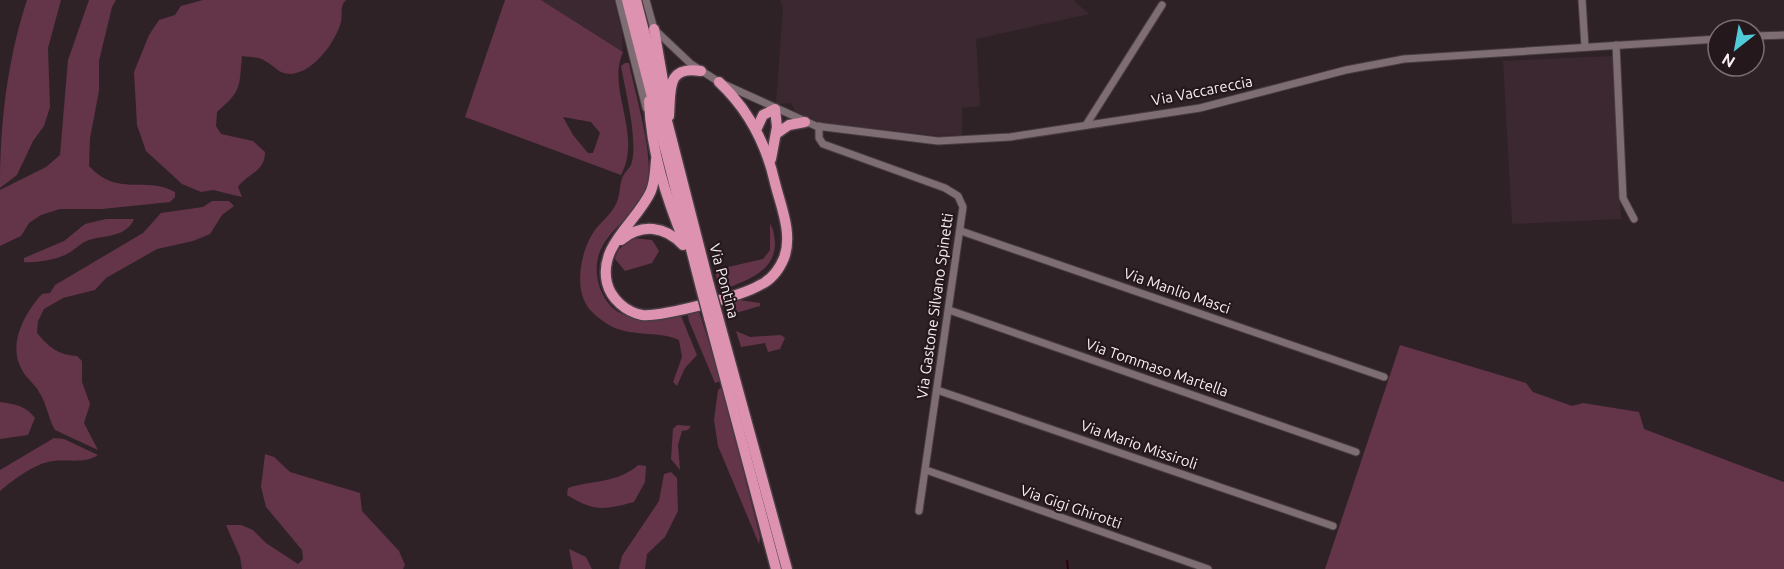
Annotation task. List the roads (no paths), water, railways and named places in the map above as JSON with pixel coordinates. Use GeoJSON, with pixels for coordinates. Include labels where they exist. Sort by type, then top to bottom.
{"type":"FeatureCollection","features":[{"type":"Feature","properties":{"kind":"highway","name":"Via Pontina"},"geometry":{"type":"LineString","coordinates":[[627,0],[705,286],[787,569]]}},
{"type":"Feature","properties":{"kind":"highway","name":"Via Pontina"},"geometry":{"type":"LineString","coordinates":[[636,0],[705,286]]}},
{"type":"Feature","properties":{"kind":"highway"},"geometry":{"type":"LineString","coordinates":[[654,29],[663,73],[668,125]]}},
{"type":"Feature","properties":{"kind":"highway"},"geometry":{"type":"LineString","coordinates":[[668,125],[674,77],[683,70],[701,71]]}},
{"type":"Feature","properties":{"kind":"highway"},"geometry":{"type":"LineString","coordinates":[[648,79],[650,129],[668,204],[705,286]]}},
{"type":"Feature","properties":{"kind":"highway"},"geometry":{"type":"LineString","coordinates":[[656,160],[650,193],[613,246],[606,270],[608,288],[621,304],[638,314],[661,314],[759,286],[778,269],[787,243],[786,225],[770,162],[756,128],[741,104],[719,82]]}},
{"type":"Feature","properties":{"kind":"highway"},"geometry":{"type":"LineString","coordinates":[[756,128],[763,115],[775,109],[776,134],[770,162]]}},
{"type":"Feature","properties":{"kind":"highway"},"geometry":{"type":"LineString","coordinates":[[776,134],[789,125],[805,122]]}},
{"type":"Feature","properties":{"kind":"highway"},"geometry":{"type":"LineString","coordinates":[[613,246],[635,230],[650,228],[670,234],[687,250]]}},
{"type":"Feature","properties":{"kind":"highway","name":"Via Pontina"},"geometry":{"type":"LineString","coordinates":[[714,317],[776,569]]}},
{"type":"Feature","properties":{"kind":"street"},"geometry":{"type":"LineString","coordinates":[[619,0],[650,129]]}},
{"type":"Feature","properties":{"kind":"street"},"geometry":{"type":"LineString","coordinates":[[646,0],[654,29]]}},
{"type":"Feature","properties":{"kind":"street"},"geometry":{"type":"LineString","coordinates":[[1582,0],[1585,47]]}},
{"type":"Feature","properties":{"kind":"street"},"geometry":{"type":"LineString","coordinates":[[1086,125],[1162,5]]}},
{"type":"Feature","properties":{"kind":"street","name":"Via Vaccareccia"},"geometry":{"type":"LineString","coordinates":[[654,29],[701,71],[719,82],[805,122],[819,126],[923,140],[956,141],[1010,137],[1220,104],[1336,72],[1404,59],[1706,40]]}},
{"type":"Feature","properties":{"kind":"street"},"geometry":{"type":"LineString","coordinates":[[1766,36],[1784,35]]}},
{"type":"Feature","properties":{"kind":"street"},"geometry":{"type":"LineString","coordinates":[[1616,45],[1623,198],[1634,219]]}},
{"type":"Feature","properties":{"kind":"street","name":"Via Gastone Silvano Spinetti"},"geometry":{"type":"LineString","coordinates":[[819,126],[819,138],[823,144],[953,193],[963,207],[919,511]]}},
{"type":"Feature","properties":{"kind":"street","name":"Via Manlio Masci"},"geometry":{"type":"LineString","coordinates":[[961,231],[1384,377]]}},
{"type":"Feature","properties":{"kind":"street","name":"Via Tommaso Martella"},"geometry":{"type":"LineString","coordinates":[[949,310],[1356,452]]}},
{"type":"Feature","properties":{"kind":"street","name":"Via Mario Missiroli"},"geometry":{"type":"LineString","coordinates":[[937,390],[1333,526]]}},
{"type":"Feature","properties":{"kind":"street","name":"Via Gigi Ghirotti"},"geometry":{"type":"LineString","coordinates":[[926,470],[1208,569]]}},
{"type":"Feature","properties":{"kind":"waterway"},"geometry":{"type":"LineString","coordinates":[[1067,561],[1068,569]]}}]}
